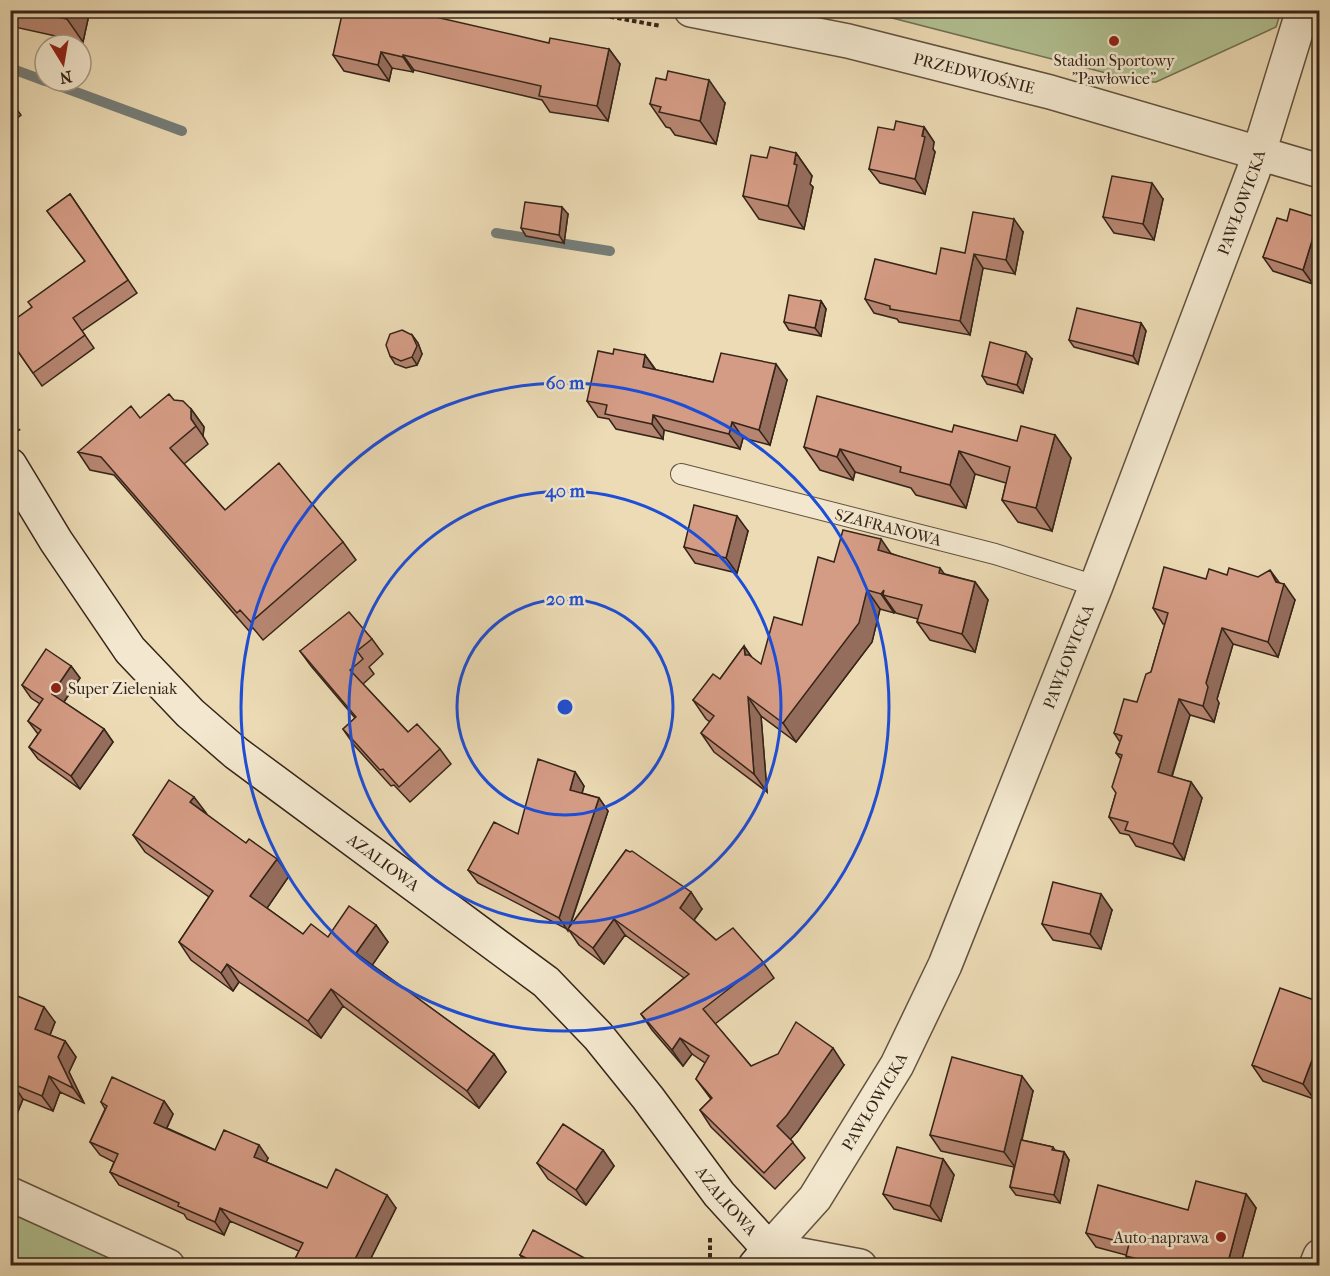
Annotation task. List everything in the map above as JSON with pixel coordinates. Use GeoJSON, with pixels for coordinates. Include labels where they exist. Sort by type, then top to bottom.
{"type":"FeatureCollection","features":[{"type":"Feature","properties":{"kind":"street","name":"PRZEDWIOŚNIE"},"geometry":{"type":"LineString","coordinates":[[691,10],[848,41],[1038,89],[1320,171]]}},
{"type":"Feature","properties":{"kind":"street","name":"PAWŁOWICKA"},"geometry":{"type":"LineString","coordinates":[[762,1257],[815,1198],[897,1065],[945,965],[1096,586],[1259,154],[1303,10]]}},
{"type":"Feature","properties":{"kind":"street","name":"AZALIOWA"},"geometry":{"type":"LineString","coordinates":[[16,451],[56,541],[130,650],[190,713],[245,760],[546,982],[598,1036],[648,1098],[762,1257]]}},
{"type":"Feature","properties":{"kind":"street"},"geometry":{"type":"LineString","coordinates":[[10,1194],[168,1266]]}},
{"type":"Feature","properties":{"kind":"street"},"geometry":{"type":"LineString","coordinates":[[1316,1266],[1320,1256]]}},
{"type":"Feature","properties":{"kind":"street"},"geometry":{"type":"LineString","coordinates":[[762,1257],[860,1266]]}},
{"type":"Feature","properties":{"kind":"lane","name":"SZAFRANOWA"},"geometry":{"type":"LineString","coordinates":[[681,474],[995,554],[1096,586]]}},
{"type":"Feature","properties":{"kind":"path"},"geometry":{"type":"LineString","coordinates":[[10,417],[16,451]]}},
{"type":"Feature","properties":{"kind":"green space","name":"Stadion Sportowy \"Pawłowice\""},"geometry":{"type":"Polygon","coordinates":[[[865,11],[1281,11],[1276,27],[1156,82],[1141,82],[865,11]]]}},
{"type":"Feature","properties":{"kind":"green space"},"geometry":{"type":"Polygon","coordinates":[[[10,1213],[131,1265],[11,1265],[10,1213]]]}},
{"type":"Feature","properties":{"kind":"building"},"geometry":{"type":"Polygon","coordinates":[[[27,10],[69,10],[67,19],[27,10]]]}},
{"type":"Feature","properties":{"kind":"building"},"geometry":{"type":"Polygon","coordinates":[[[343,10],[405,10],[549,43],[550,38],[609,49],[597,106],[539,96],[541,86],[403,55],[403,57],[381,52],[378,65],[333,55],[343,10]]]}},
{"type":"Feature","properties":{"kind":"building"},"geometry":{"type":"Polygon","coordinates":[[[668,71],[709,80],[700,121],[659,112],[661,107],[650,104],[656,78],[666,80],[668,71]]]}},
{"type":"Feature","properties":{"kind":"building"},"geometry":{"type":"Polygon","coordinates":[[[896,121],[924,127],[922,136],[925,137],[915,179],[869,169],[878,127],[894,130],[896,121]]]}},
{"type":"Feature","properties":{"kind":"building"},"geometry":{"type":"Polygon","coordinates":[[[770,147],[796,153],[794,164],[797,165],[788,206],[743,196],[751,155],[767,158],[770,147]]]}},
{"type":"Feature","properties":{"kind":"building"},"geometry":{"type":"Polygon","coordinates":[[[1112,176],[1152,183],[1143,224],[1103,217],[1112,176]]]}},
{"type":"Feature","properties":{"kind":"building"},"geometry":{"type":"Polygon","coordinates":[[[70,194],[128,280],[73,318],[85,335],[33,373],[10,340],[10,323],[32,307],[28,302],[85,261],[47,211],[70,194]]]}},
{"type":"Feature","properties":{"kind":"building"},"geometry":{"type":"Polygon","coordinates":[[[525,202],[562,207],[559,235],[521,228],[525,202]]]}},
{"type":"Feature","properties":{"kind":"building"},"geometry":{"type":"Polygon","coordinates":[[[1290,209],[1319,218],[1303,270],[1263,257],[1277,218],[1287,221],[1290,209]]]}},
{"type":"Feature","properties":{"kind":"building"},"geometry":{"type":"Polygon","coordinates":[[[973,212],[1014,219],[1006,260],[974,254],[960,321],[890,309],[890,306],[865,299],[875,259],[936,274],[941,248],[965,253],[973,212]]]}},
{"type":"Feature","properties":{"kind":"building"},"geometry":{"type":"Polygon","coordinates":[[[789,295],[821,301],[815,328],[784,322],[789,295]]]}},
{"type":"Feature","properties":{"kind":"building"},"geometry":{"type":"Polygon","coordinates":[[[1077,308],[1141,323],[1133,356],[1069,340],[1077,308]]]}},
{"type":"Feature","properties":{"kind":"building"},"geometry":{"type":"Polygon","coordinates":[[[402,330],[412,335],[417,346],[412,357],[401,361],[390,356],[386,345],[390,334],[402,330]]]}},
{"type":"Feature","properties":{"kind":"building"},"geometry":{"type":"Polygon","coordinates":[[[990,342],[1026,352],[1017,385],[982,376],[990,342]]]}},
{"type":"Feature","properties":{"kind":"building"},"geometry":{"type":"Polygon","coordinates":[[[614,349],[645,355],[643,367],[713,382],[721,353],[776,364],[759,430],[732,422],[729,434],[653,415],[652,424],[605,414],[607,405],[587,401],[598,351],[613,354],[614,349]]]}},
{"type":"Feature","properties":{"kind":"building"},"geometry":{"type":"Polygon","coordinates":[[[169,394],[174,400],[183,401],[191,409],[191,419],[196,426],[170,448],[225,510],[279,463],[343,542],[251,622],[240,610],[237,613],[101,457],[78,452],[131,406],[140,418],[169,394]]]}},
{"type":"Feature","properties":{"kind":"building"},"geometry":{"type":"Polygon","coordinates":[[[817,396],[952,432],[954,425],[1017,441],[1021,426],[1055,435],[1036,508],[1002,500],[1010,467],[959,451],[950,485],[900,472],[901,467],[840,449],[837,457],[804,447],[817,396]]]}},
{"type":"Feature","properties":{"kind":"building"},"geometry":{"type":"Polygon","coordinates":[[[694,505],[737,516],[726,558],[684,547],[694,505]]]}},
{"type":"Feature","properties":{"kind":"building"},"geometry":{"type":"Polygon","coordinates":[[[843,530],[881,539],[878,550],[940,568],[939,573],[975,582],[962,634],[917,622],[922,605],[883,595],[884,590],[881,594],[867,590],[859,623],[783,723],[748,697],[754,774],[701,733],[714,716],[693,700],[713,674],[720,679],[744,646],[745,655],[749,655],[761,664],[774,617],[802,625],[818,557],[834,562],[843,530]]]}},
{"type":"Feature","properties":{"kind":"building"},"geometry":{"type":"Polygon","coordinates":[[[1164,567],[1206,579],[1209,569],[1227,575],[1229,568],[1258,577],[1270,570],[1276,582],[1284,584],[1268,642],[1222,628],[1206,683],[1208,687],[1203,706],[1179,699],[1158,772],[1191,782],[1173,844],[1125,830],[1128,822],[1109,817],[1116,793],[1112,787],[1122,755],[1116,753],[1122,736],[1114,733],[1124,699],[1137,702],[1146,674],[1151,672],[1168,613],[1153,608],[1164,567]]]}},
{"type":"Feature","properties":{"kind":"building"},"geometry":{"type":"Polygon","coordinates":[[[349,612],[372,639],[357,651],[363,659],[350,670],[408,732],[417,724],[440,749],[399,787],[383,769],[380,770],[343,729],[356,717],[300,651],[349,612]]]}},
{"type":"Feature","properties":{"kind":"building"},"geometry":{"type":"Polygon","coordinates":[[[46,649],[71,666],[52,694],[104,729],[71,776],[29,747],[41,730],[28,721],[43,699],[22,685],[46,649]]]}},
{"type":"Feature","properties":{"kind":"building"},"geometry":{"type":"Polygon","coordinates":[[[538,759],[575,772],[570,790],[599,798],[559,918],[468,870],[494,822],[518,834],[538,759]]]}},
{"type":"Feature","properties":{"kind":"building"},"geometry":{"type":"Polygon","coordinates":[[[169,780],[194,797],[190,802],[246,843],[249,839],[277,859],[250,896],[303,934],[311,924],[328,937],[349,906],[376,925],[356,953],[494,1054],[467,1091],[331,989],[308,1021],[227,964],[221,973],[179,942],[213,891],[133,835],[169,780]]]}},
{"type":"Feature","properties":{"kind":"building"},"geometry":{"type":"Polygon","coordinates":[[[626,850],[632,851],[691,892],[680,908],[716,940],[733,928],[763,962],[703,1009],[751,1066],[778,1054],[796,1022],[833,1048],[777,1126],[793,1142],[764,1173],[700,1110],[712,1098],[696,1079],[709,1056],[680,1038],[672,1050],[641,1014],[689,974],[614,919],[593,948],[568,929],[626,850]]]}},
{"type":"Feature","properties":{"kind":"building"},"geometry":{"type":"Polygon","coordinates":[[[1053,882],[1101,894],[1090,934],[1042,924],[1053,882]]]}},
{"type":"Feature","properties":{"kind":"building"},"geometry":{"type":"Polygon","coordinates":[[[1280,988],[1320,1002],[1320,1039],[1303,1084],[1252,1065],[1280,988]]]}},
{"type":"Feature","properties":{"kind":"building"},"geometry":{"type":"Polygon","coordinates":[[[10,993],[44,1007],[35,1029],[65,1041],[58,1057],[73,1088],[49,1076],[42,1096],[13,1084],[10,1089],[10,993]]]}},
{"type":"Feature","properties":{"kind":"building"},"geometry":{"type":"Polygon","coordinates":[[[952,1057],[1022,1076],[1004,1152],[930,1135],[952,1057]]]}},
{"type":"Feature","properties":{"kind":"building"},"geometry":{"type":"Polygon","coordinates":[[[112,1077],[164,1101],[154,1123],[215,1150],[224,1130],[259,1145],[254,1157],[327,1188],[336,1169],[387,1195],[353,1263],[350,1261],[348,1266],[308,1266],[295,1259],[303,1243],[220,1208],[215,1222],[110,1172],[118,1154],[90,1142],[107,1106],[101,1102],[112,1077]]]}},
{"type":"Feature","properties":{"kind":"building"},"geometry":{"type":"Polygon","coordinates":[[[563,1124],[603,1150],[576,1190],[537,1163],[563,1124]]]}},
{"type":"Feature","properties":{"kind":"building"},"geometry":{"type":"Polygon","coordinates":[[[1021,1140],[1053,1147],[1052,1150],[1064,1152],[1054,1195],[1010,1187],[1021,1140]]]}},
{"type":"Feature","properties":{"kind":"building"},"geometry":{"type":"Polygon","coordinates":[[[897,1147],[943,1159],[930,1206],[883,1194],[897,1147]]]}},
{"type":"Feature","properties":{"kind":"building"},"geometry":{"type":"Polygon","coordinates":[[[1196,1181],[1246,1194],[1227,1266],[1165,1266],[1126,1256],[1129,1244],[1086,1233],[1098,1185],[1188,1210],[1196,1181]]]}},
{"type":"Feature","properties":{"kind":"building"},"geometry":{"type":"Polygon","coordinates":[[[533,1230],[599,1266],[541,1266],[520,1255],[533,1230]]]}},
{"type":"Feature","properties":{"kind":"waterway"},"geometry":{"type":"LineString","coordinates":[[10,68],[33,77]]}},
{"type":"Feature","properties":{"kind":"waterway"},"geometry":{"type":"LineString","coordinates":[[79,93],[182,131]]}},
{"type":"Feature","properties":{"kind":"waterway"},"geometry":{"type":"LineString","coordinates":[[496,233],[610,251]]}},
{"type":"Feature","properties":{"kind":"place","name":"Stadion Sportowy \"Pawłowice\""},"geometry":{"type":"Point","coordinates":[1114,41]}},
{"type":"Feature","properties":{"kind":"place","name":"Super Zieleniak"},"geometry":{"type":"Point","coordinates":[56,688]}},
{"type":"Feature","properties":{"kind":"place","name":"Auto-naprawa"},"geometry":{"type":"Point","coordinates":[1221,1237]}}]}
